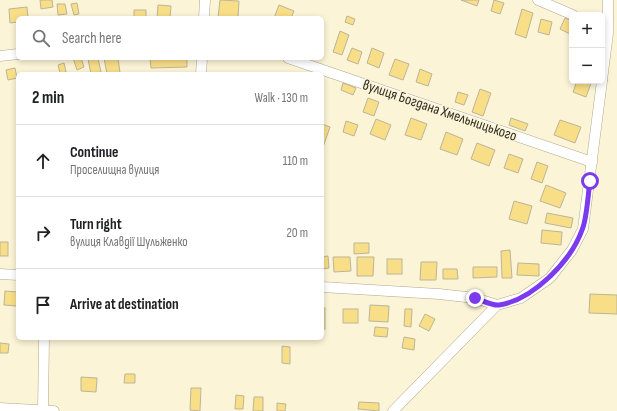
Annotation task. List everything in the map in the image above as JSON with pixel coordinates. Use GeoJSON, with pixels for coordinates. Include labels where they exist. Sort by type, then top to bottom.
{"type":"FeatureCollection","features":[{"type":"Feature","properties":{"kind":"street"},"geometry":{"type":"LineString","coordinates":[[204,16],[205,0]]}},
{"type":"Feature","properties":{"kind":"street"},"geometry":{"type":"LineString","coordinates":[[538,0],[569,13]]}},
{"type":"Feature","properties":{"kind":"street"},"geometry":{"type":"LineString","coordinates":[[605,60],[609,31],[608,0]]}},
{"type":"Feature","properties":{"kind":"street"},"geometry":{"type":"LineString","coordinates":[[0,56],[16,54]]}},
{"type":"Feature","properties":{"kind":"street"},"geometry":{"type":"LineString","coordinates":[[201,72],[202,60]]}},
{"type":"Feature","properties":{"kind":"street","name":"вулиця Богдана Хмельницького"},"geometry":{"type":"LineString","coordinates":[[294,60],[592,162]]}},
{"type":"Feature","properties":{"kind":"street"},"geometry":{"type":"LineString","coordinates":[[393,411],[497,305],[521,298],[550,278],[572,250],[583,229],[602,84]]}},
{"type":"Feature","properties":{"kind":"street"},"geometry":{"type":"LineString","coordinates":[[0,274],[16,275]]}},
{"type":"Feature","properties":{"kind":"street"},"geometry":{"type":"LineString","coordinates":[[324,288],[439,294],[475,298],[497,305]]}},
{"type":"Feature","properties":{"kind":"street"},"geometry":{"type":"LineString","coordinates":[[43,411],[44,340]]}},
{"type":"Feature","properties":{"kind":"street"},"geometry":{"type":"LineString","coordinates":[[0,408],[54,411]]}},
{"type":"Feature","properties":{"kind":"building"},"geometry":{"type":"Polygon","coordinates":[[[40,0],[52,0],[53,7],[41,9],[40,0]]]}},
{"type":"Feature","properties":{"kind":"building"},"geometry":{"type":"Polygon","coordinates":[[[220,0],[239,1],[238,16],[218,16],[220,0]]]}},
{"type":"Feature","properties":{"kind":"building"},"geometry":{"type":"Polygon","coordinates":[[[461,0],[479,0],[477,6],[461,0]]]}},
{"type":"Feature","properties":{"kind":"building"},"geometry":{"type":"Polygon","coordinates":[[[494,0],[504,3],[500,14],[491,11],[494,0]]]}},
{"type":"Feature","properties":{"kind":"building"},"geometry":{"type":"Polygon","coordinates":[[[77,3],[79,14],[74,15],[71,4],[77,3]]]}},
{"type":"Feature","properties":{"kind":"building"},"geometry":{"type":"Polygon","coordinates":[[[57,4],[65,4],[67,14],[58,15],[57,4]]]}},
{"type":"Feature","properties":{"kind":"building"},"geometry":{"type":"Polygon","coordinates":[[[158,5],[171,6],[170,16],[157,16],[158,5]]]}},
{"type":"Feature","properties":{"kind":"building"},"geometry":{"type":"Polygon","coordinates":[[[279,5],[294,11],[292,16],[275,16],[279,5]]]}},
{"type":"Feature","properties":{"kind":"building"},"geometry":{"type":"Polygon","coordinates":[[[27,7],[28,16],[16,16],[16,22],[10,23],[9,9],[27,7]]]}},
{"type":"Feature","properties":{"kind":"building"},"geometry":{"type":"Polygon","coordinates":[[[522,9],[533,13],[526,38],[515,34],[522,9]]]}},
{"type":"Feature","properties":{"kind":"building"},"geometry":{"type":"Polygon","coordinates":[[[134,10],[146,10],[146,16],[134,16],[134,10]]]}},
{"type":"Feature","properties":{"kind":"building"},"geometry":{"type":"Polygon","coordinates":[[[347,16],[355,19],[353,25],[345,22],[347,16]]]}},
{"type":"Feature","properties":{"kind":"building"},"geometry":{"type":"Polygon","coordinates":[[[565,18],[569,20],[569,34],[560,29],[565,18]]]}},
{"type":"Feature","properties":{"kind":"building"},"geometry":{"type":"Polygon","coordinates":[[[541,19],[552,22],[549,35],[538,32],[541,19]]]}},
{"type":"Feature","properties":{"kind":"building"},"geometry":{"type":"Polygon","coordinates":[[[340,31],[349,35],[342,55],[333,52],[340,31]]]}},
{"type":"Feature","properties":{"kind":"building"},"geometry":{"type":"Polygon","coordinates":[[[352,48],[362,52],[358,64],[347,60],[352,48]]]}},
{"type":"Feature","properties":{"kind":"building"},"geometry":{"type":"Polygon","coordinates":[[[372,48],[384,53],[379,68],[367,63],[372,48]]]}},
{"type":"Feature","properties":{"kind":"building"},"geometry":{"type":"Polygon","coordinates":[[[395,59],[409,64],[403,80],[389,75],[395,59]]]}},
{"type":"Feature","properties":{"kind":"building"},"geometry":{"type":"Polygon","coordinates":[[[74,60],[82,60],[84,67],[77,70],[74,60]]]}},
{"type":"Feature","properties":{"kind":"building"},"geometry":{"type":"Polygon","coordinates":[[[88,60],[98,60],[101,72],[91,72],[88,60]]]}},
{"type":"Feature","properties":{"kind":"building"},"geometry":{"type":"Polygon","coordinates":[[[104,60],[118,60],[120,72],[107,72],[104,60]]]}},
{"type":"Feature","properties":{"kind":"building"},"geometry":{"type":"Polygon","coordinates":[[[150,60],[187,60],[187,67],[151,68],[150,60]]]}},
{"type":"Feature","properties":{"kind":"building"},"geometry":{"type":"Polygon","coordinates":[[[64,63],[66,72],[60,72],[58,65],[64,63]]]}},
{"type":"Feature","properties":{"kind":"building"},"geometry":{"type":"Polygon","coordinates":[[[15,68],[16,78],[8,80],[6,70],[15,68]]]}},
{"type":"Feature","properties":{"kind":"building"},"geometry":{"type":"Polygon","coordinates":[[[420,69],[432,74],[428,86],[416,82],[420,69]]]}},
{"type":"Feature","properties":{"kind":"building"},"geometry":{"type":"Polygon","coordinates":[[[343,83],[356,88],[353,95],[341,90],[343,83]]]}},
{"type":"Feature","properties":{"kind":"building"},"geometry":{"type":"Polygon","coordinates":[[[576,84],[591,84],[586,97],[573,92],[576,84]]]}},
{"type":"Feature","properties":{"kind":"building"},"geometry":{"type":"Polygon","coordinates":[[[480,89],[491,93],[483,116],[472,112],[480,89]]]}},
{"type":"Feature","properties":{"kind":"building"},"geometry":{"type":"Polygon","coordinates":[[[458,92],[468,95],[464,105],[455,102],[458,92]]]}},
{"type":"Feature","properties":{"kind":"building"},"geometry":{"type":"Polygon","coordinates":[[[368,98],[379,102],[374,116],[363,112],[368,98]]]}},
{"type":"Feature","properties":{"kind":"building"},"geometry":{"type":"Polygon","coordinates":[[[411,118],[427,124],[421,140],[405,135],[411,118]]]}},
{"type":"Feature","properties":{"kind":"building"},"geometry":{"type":"Polygon","coordinates":[[[511,118],[528,124],[525,131],[509,125],[511,118]]]}},
{"type":"Feature","properties":{"kind":"building"},"geometry":{"type":"Polygon","coordinates":[[[376,119],[391,125],[385,140],[370,134],[376,119]]]}},
{"type":"Feature","properties":{"kind":"building"},"geometry":{"type":"Polygon","coordinates":[[[560,120],[581,127],[575,143],[554,135],[560,120]]]}},
{"type":"Feature","properties":{"kind":"building"},"geometry":{"type":"Polygon","coordinates":[[[346,121],[358,125],[354,136],[343,132],[346,121]]]}},
{"type":"Feature","properties":{"kind":"building"},"geometry":{"type":"Polygon","coordinates":[[[324,125],[330,127],[324,144],[324,125]]]}},
{"type":"Feature","properties":{"kind":"building"},"geometry":{"type":"Polygon","coordinates":[[[446,132],[463,139],[457,155],[440,149],[446,132]]]}},
{"type":"Feature","properties":{"kind":"building"},"geometry":{"type":"Polygon","coordinates":[[[477,143],[495,150],[489,166],[471,159],[477,143]]]}},
{"type":"Feature","properties":{"kind":"building"},"geometry":{"type":"Polygon","coordinates":[[[509,154],[523,159],[518,173],[504,168],[509,154]]]}},
{"type":"Feature","properties":{"kind":"building"},"geometry":{"type":"Polygon","coordinates":[[[537,162],[548,166],[542,183],[531,179],[537,162]]]}},
{"type":"Feature","properties":{"kind":"building"},"geometry":{"type":"Polygon","coordinates":[[[546,185],[566,193],[560,208],[540,201],[546,185]]]}},
{"type":"Feature","properties":{"kind":"building"},"geometry":{"type":"Polygon","coordinates":[[[514,201],[532,206],[527,224],[509,219],[514,201]]]}},
{"type":"Feature","properties":{"kind":"building"},"geometry":{"type":"Polygon","coordinates":[[[547,213],[573,218],[571,228],[545,223],[547,213]]]}},
{"type":"Feature","properties":{"kind":"building"},"geometry":{"type":"Polygon","coordinates":[[[542,230],[562,232],[561,245],[541,243],[542,230]]]}},
{"type":"Feature","properties":{"kind":"building"},"geometry":{"type":"Polygon","coordinates":[[[0,242],[8,242],[8,256],[0,256],[0,242]]]}},
{"type":"Feature","properties":{"kind":"building"},"geometry":{"type":"Polygon","coordinates":[[[354,243],[369,243],[369,253],[354,254],[354,243]]]}},
{"type":"Feature","properties":{"kind":"building"},"geometry":{"type":"Polygon","coordinates":[[[510,250],[512,278],[502,278],[501,251],[510,250]]]}},
{"type":"Feature","properties":{"kind":"building"},"geometry":{"type":"Polygon","coordinates":[[[328,256],[329,268],[324,269],[324,257],[328,256]]]}},
{"type":"Feature","properties":{"kind":"building"},"geometry":{"type":"Polygon","coordinates":[[[333,257],[350,257],[351,271],[334,272],[333,257]]]}},
{"type":"Feature","properties":{"kind":"building"},"geometry":{"type":"Polygon","coordinates":[[[357,257],[374,257],[373,276],[357,276],[357,257]]]}},
{"type":"Feature","properties":{"kind":"building"},"geometry":{"type":"Polygon","coordinates":[[[387,259],[402,259],[402,274],[387,274],[387,259]]]}},
{"type":"Feature","properties":{"kind":"building"},"geometry":{"type":"Polygon","coordinates":[[[421,262],[437,262],[436,280],[420,280],[421,262]]]}},
{"type":"Feature","properties":{"kind":"building"},"geometry":{"type":"Polygon","coordinates":[[[518,263],[539,264],[539,276],[517,275],[518,263]]]}},
{"type":"Feature","properties":{"kind":"building"},"geometry":{"type":"Polygon","coordinates":[[[473,267],[497,267],[497,277],[473,278],[473,267]]]}},
{"type":"Feature","properties":{"kind":"building"},"geometry":{"type":"Polygon","coordinates":[[[443,269],[457,269],[458,279],[443,279],[443,269]]]}},
{"type":"Feature","properties":{"kind":"building"},"geometry":{"type":"Polygon","coordinates":[[[5,291],[16,292],[16,306],[4,305],[5,291]]]}},
{"type":"Feature","properties":{"kind":"building"},"geometry":{"type":"Polygon","coordinates":[[[590,294],[617,295],[617,314],[589,313],[590,294]]]}},
{"type":"Feature","properties":{"kind":"building"},"geometry":{"type":"Polygon","coordinates":[[[370,305],[389,306],[388,322],[369,321],[370,305]]]}},
{"type":"Feature","properties":{"kind":"building"},"geometry":{"type":"Polygon","coordinates":[[[324,308],[325,308],[324,329],[324,308]]]}},
{"type":"Feature","properties":{"kind":"building"},"geometry":{"type":"Polygon","coordinates":[[[343,309],[358,309],[358,323],[343,323],[343,309]]]}},
{"type":"Feature","properties":{"kind":"building"},"geometry":{"type":"Polygon","coordinates":[[[405,309],[412,309],[411,327],[404,326],[405,309]]]}},
{"type":"Feature","properties":{"kind":"building"},"geometry":{"type":"Polygon","coordinates":[[[425,314],[435,319],[429,331],[419,326],[425,314]]]}},
{"type":"Feature","properties":{"kind":"building"},"geometry":{"type":"Polygon","coordinates":[[[375,327],[388,328],[387,337],[374,336],[375,327]]]}},
{"type":"Feature","properties":{"kind":"building"},"geometry":{"type":"Polygon","coordinates":[[[404,337],[415,339],[414,350],[402,348],[404,337]]]}},
{"type":"Feature","properties":{"kind":"building"},"geometry":{"type":"Polygon","coordinates":[[[0,343],[9,344],[8,353],[0,353],[0,343]]]}},
{"type":"Feature","properties":{"kind":"building"},"geometry":{"type":"Polygon","coordinates":[[[282,346],[290,347],[290,364],[282,363],[282,346]]]}},
{"type":"Feature","properties":{"kind":"building"},"geometry":{"type":"Polygon","coordinates":[[[125,374],[135,374],[135,383],[124,383],[125,374]]]}},
{"type":"Feature","properties":{"kind":"building"},"geometry":{"type":"Polygon","coordinates":[[[81,377],[97,378],[96,392],[81,391],[81,377]]]}},
{"type":"Feature","properties":{"kind":"building"},"geometry":{"type":"Polygon","coordinates":[[[191,388],[201,388],[200,411],[190,410],[191,388]]]}},
{"type":"Feature","properties":{"kind":"building"},"geometry":{"type":"Polygon","coordinates":[[[236,395],[244,396],[243,409],[235,409],[236,395]]]}},
{"type":"Feature","properties":{"kind":"building"},"geometry":{"type":"Polygon","coordinates":[[[254,397],[263,397],[263,411],[253,411],[254,397]]]}},
{"type":"Feature","properties":{"kind":"building"},"geometry":{"type":"Polygon","coordinates":[[[359,402],[379,403],[379,411],[358,409],[359,402]]]}},
{"type":"Feature","properties":{"kind":"building"},"geometry":{"type":"Polygon","coordinates":[[[277,403],[286,404],[285,411],[277,411],[277,403]]]}},
{"type":"Feature","properties":{"kind":"route"},"geometry":{"type":"LineString","coordinates":[[475,298],[497,305],[521,298],[550,278],[572,250],[583,229],[590,181]]}}]}
